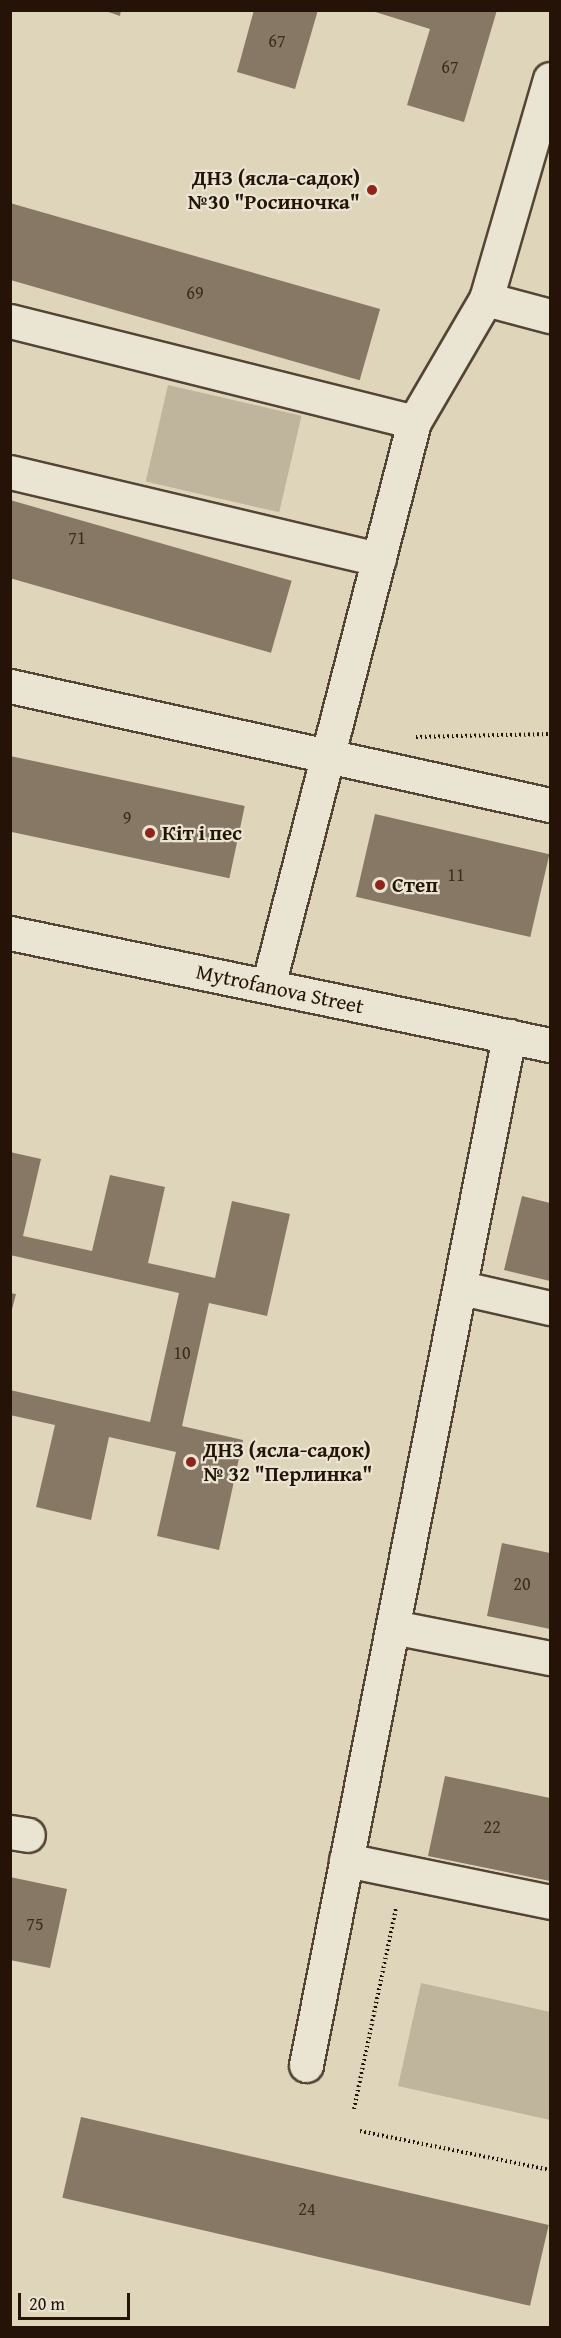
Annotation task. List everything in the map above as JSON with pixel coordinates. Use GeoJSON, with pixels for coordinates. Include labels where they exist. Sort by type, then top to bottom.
{"type":"FeatureCollection","features":[{"type":"Feature","properties":{"kind":"street"},"geometry":{"type":"LineString","coordinates":[[268,986],[330,758],[414,422],[486,299],[550,79]]}},
{"type":"Feature","properties":{"kind":"street"},"geometry":{"type":"LineString","coordinates":[[486,299],[550,316]]}},
{"type":"Feature","properties":{"kind":"street"},"geometry":{"type":"LineString","coordinates":[[10,321],[414,422]]}},
{"type":"Feature","properties":{"kind":"street"},"geometry":{"type":"LineString","coordinates":[[10,472],[379,559]]}},
{"type":"Feature","properties":{"kind":"street"},"geometry":{"type":"LineString","coordinates":[[10,686],[550,805]]}},
{"type":"Feature","properties":{"kind":"street","name":"Mytrofanova Street"},"geometry":{"type":"LineString","coordinates":[[10,933],[550,1045]]}},
{"type":"Feature","properties":{"kind":"street"},"geometry":{"type":"LineString","coordinates":[[306,2066],[462,1288],[509,1036]]}},
{"type":"Feature","properties":{"kind":"street"},"geometry":{"type":"LineString","coordinates":[[462,1288],[550,1308]]}},
{"type":"Feature","properties":{"kind":"street"},"geometry":{"type":"LineString","coordinates":[[393,1627],[550,1658]]}},
{"type":"Feature","properties":{"kind":"street"},"geometry":{"type":"LineString","coordinates":[[346,1860],[550,1902]]}},
{"type":"Feature","properties":{"kind":"path"},"geometry":{"type":"LineString","coordinates":[[402,740],[550,734]]}},
{"type":"Feature","properties":{"kind":"path"},"geometry":{"type":"LineString","coordinates":[[354,2109],[404,1872]]}},
{"type":"Feature","properties":{"kind":"path"},"geometry":{"type":"LineString","coordinates":[[360,2131],[550,2170]]}},
{"type":"Feature","properties":{"kind":"shaded area"},"geometry":{"type":"Polygon","coordinates":[[[168,385],[301,416],[279,512],[146,481],[168,385]]]}},
{"type":"Feature","properties":{"kind":"shaded area"},"geometry":{"type":"Polygon","coordinates":[[[421,1983],[550,2012],[550,2120],[398,2086],[421,1983]]]}},
{"type":"Feature","properties":{"kind":"building"},"geometry":{"type":"Polygon","coordinates":[[[103,10],[121,10],[120,16],[103,10]]]}},
{"type":"Feature","properties":{"kind":"building"},"geometry":{"type":"Polygon","coordinates":[[[254,10],[318,10],[295,89],[237,72],[254,10]]]}},
{"type":"Feature","properties":{"kind":"building"},"geometry":{"type":"Polygon","coordinates":[[[369,10],[497,10],[464,122],[407,105],[430,29],[369,10]]]}},
{"type":"Feature","properties":{"kind":"building"},"geometry":{"type":"Polygon","coordinates":[[[10,203],[380,309],[360,380],[10,280],[10,203]]]}},
{"type":"Feature","properties":{"kind":"building"},"geometry":{"type":"Polygon","coordinates":[[[10,500],[292,581],[271,653],[10,578],[10,500]]]}},
{"type":"Feature","properties":{"kind":"building"},"geometry":{"type":"Polygon","coordinates":[[[10,756],[245,806],[229,878],[10,832],[10,756]]]}},
{"type":"Feature","properties":{"kind":"building"},"geometry":{"type":"Polygon","coordinates":[[[375,814],[549,854],[530,937],[356,897],[375,814]]]}},
{"type":"Feature","properties":{"kind":"building"},"geometry":{"type":"Polygon","coordinates":[[[10,1152],[41,1159],[23,1236],[92,1251],[110,1175],[165,1187],[148,1263],[215,1278],[232,1201],[290,1214],[267,1316],[209,1303],[182,1426],[243,1440],[219,1550],[157,1536],[176,1452],[109,1437],[91,1520],[36,1507],[55,1425],[10,1415],[10,1390],[150,1422],[179,1293],[10,1255],[10,1152]]]}},
{"type":"Feature","properties":{"kind":"building"},"geometry":{"type":"Polygon","coordinates":[[[522,1196],[550,1203],[550,1281],[504,1270],[522,1196]]]}},
{"type":"Feature","properties":{"kind":"building"},"geometry":{"type":"Polygon","coordinates":[[[10,1293],[16,1294],[11,1313],[10,1312],[10,1293]]]}},
{"type":"Feature","properties":{"kind":"building"},"geometry":{"type":"Polygon","coordinates":[[[502,1543],[550,1553],[550,1629],[487,1616],[502,1543]]]}},
{"type":"Feature","properties":{"kind":"building"},"geometry":{"type":"Polygon","coordinates":[[[445,1776],[550,1798],[550,1881],[428,1856],[445,1776]]]}},
{"type":"Feature","properties":{"kind":"building"},"geometry":{"type":"Polygon","coordinates":[[[10,1877],[67,1889],[50,1968],[10,1960],[10,1877]]]}},
{"type":"Feature","properties":{"kind":"building"},"geometry":{"type":"Polygon","coordinates":[[[81,2117],[549,2225],[530,2306],[62,2198],[81,2117]]]}},
{"type":"Feature","properties":{"kind":"place","name":"ДНЗ (ясла-садок) №30 \"Росиночка\""},"geometry":{"type":"Point","coordinates":[372,190]}},
{"type":"Feature","properties":{"kind":"place","name":"Кіт і пес"},"geometry":{"type":"Point","coordinates":[150,833]}},
{"type":"Feature","properties":{"kind":"place","name":"Степ"},"geometry":{"type":"Point","coordinates":[380,885]}},
{"type":"Feature","properties":{"kind":"place","name":"ДНЗ (ясла-садок) № 32 \"Перлинка\""},"geometry":{"type":"Point","coordinates":[191,1462]}}]}
